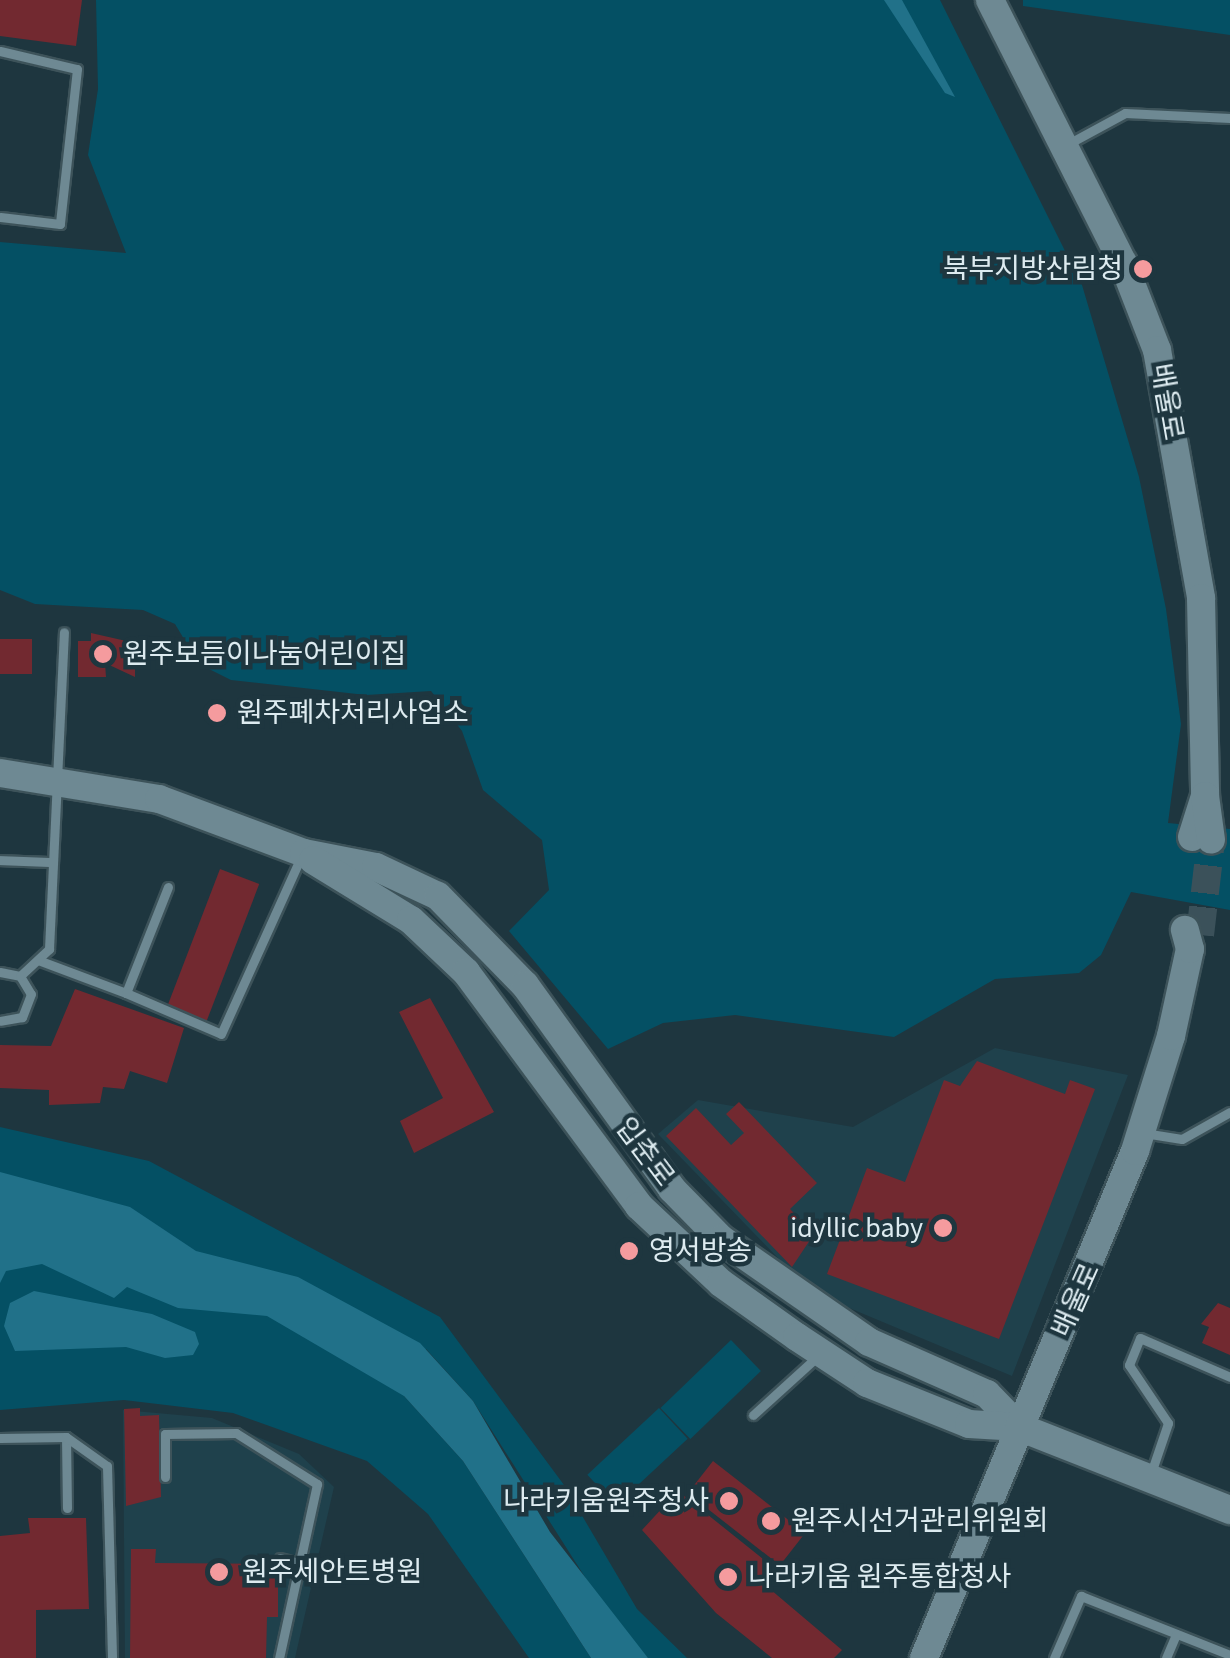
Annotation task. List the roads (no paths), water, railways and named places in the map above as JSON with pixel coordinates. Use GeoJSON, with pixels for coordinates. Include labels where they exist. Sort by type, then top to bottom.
{"type":"FeatureCollection","features":[{"type":"Feature","properties":{"kind":"street","name":"배울로"},"geometry":{"type":"LineString","coordinates":[[990,0],[1066,145],[1157,350],[1201,598],[1205,796],[1201,839]]}},
{"type":"Feature","properties":{"kind":"street","name":"입춘로"},"geometry":{"type":"LineString","coordinates":[[0,773],[52,776],[160,799],[304,853],[376,867],[438,896],[525,985],[672,1189],[720,1239],[868,1342],[987,1394],[1018,1428]]}},
{"type":"Feature","properties":{"kind":"street","name":"입춘로"},"geometry":{"type":"LineString","coordinates":[[304,853],[411,920],[466,972],[639,1206],[721,1283],[867,1382],[969,1424],[1018,1428],[1230,1510]]}},
{"type":"Feature","properties":{"kind":"street","name":"배울로"},"geometry":{"type":"LineString","coordinates":[[924,1658],[1141,1132],[1192,938]]}},
{"type":"Feature","properties":{"kind":"lane"},"geometry":{"type":"LineString","coordinates":[[0,51],[76,68],[60,224],[0,216]]}},
{"type":"Feature","properties":{"kind":"lane"},"geometry":{"type":"LineString","coordinates":[[1066,145],[1126,113],[1230,118]]}},
{"type":"Feature","properties":{"kind":"lane"},"geometry":{"type":"LineString","coordinates":[[20,976],[49,949],[52,776],[64,632]]}},
{"type":"Feature","properties":{"kind":"lane"},"geometry":{"type":"LineString","coordinates":[[38,960],[222,1034],[304,853]]}},
{"type":"Feature","properties":{"kind":"lane"},"geometry":{"type":"LineString","coordinates":[[0,860],[51,862]]}},
{"type":"Feature","properties":{"kind":"lane"},"geometry":{"type":"LineString","coordinates":[[126,993],[168,888]]}},
{"type":"Feature","properties":{"kind":"lane"},"geometry":{"type":"LineString","coordinates":[[0,972],[20,976],[31,994],[28,1011],[0,1022]]}},
{"type":"Feature","properties":{"kind":"lane"},"geometry":{"type":"LineString","coordinates":[[1141,1132],[1182,1139],[1230,1112]]}},
{"type":"Feature","properties":{"kind":"lane"},"geometry":{"type":"LineString","coordinates":[[1150,1479],[1168,1423],[1129,1365],[1140,1338],[1230,1377]]}},
{"type":"Feature","properties":{"kind":"lane"},"geometry":{"type":"LineString","coordinates":[[753,1415],[821,1353]]}},
{"type":"Feature","properties":{"kind":"lane"},"geometry":{"type":"LineString","coordinates":[[165,1477],[165,1434],[236,1433],[288,1459],[320,1492],[280,1658]]}},
{"type":"Feature","properties":{"kind":"lane"},"geometry":{"type":"LineString","coordinates":[[0,1438],[66,1436],[106,1466],[112,1658]]}},
{"type":"Feature","properties":{"kind":"lane"},"geometry":{"type":"LineString","coordinates":[[66,1436],[67,1508]]}},
{"type":"Feature","properties":{"kind":"lane"},"geometry":{"type":"LineString","coordinates":[[280,1558],[302,1564]]}},
{"type":"Feature","properties":{"kind":"lane"},"geometry":{"type":"LineString","coordinates":[[1054,1658],[1081,1596],[1230,1655]]}},
{"type":"Feature","properties":{"kind":"lane"},"geometry":{"type":"LineString","coordinates":[[1166,1658],[1176,1634]]}},
{"type":"Feature","properties":{"kind":"tunnel"},"geometry":{"type":"LineString","coordinates":[[1200,935],[1211,840]]}},
{"type":"Feature","properties":{"kind":"place","name":"북부지방산림청"},"geometry":{"type":"Point","coordinates":[1143,269]}},
{"type":"Feature","properties":{"kind":"place","name":"원주보듬이나눔어린이집"},"geometry":{"type":"Point","coordinates":[103,654]}},
{"type":"Feature","properties":{"kind":"place","name":"원주폐차처리사업소"},"geometry":{"type":"Point","coordinates":[217,713]}},
{"type":"Feature","properties":{"kind":"place","name":"idyllic baby"},"geometry":{"type":"Point","coordinates":[943,1228]}},
{"type":"Feature","properties":{"kind":"place","name":"영서방송"},"geometry":{"type":"Point","coordinates":[629,1251]}},
{"type":"Feature","properties":{"kind":"place","name":"나라키움원주청사"},"geometry":{"type":"Point","coordinates":[729,1501]}},
{"type":"Feature","properties":{"kind":"place","name":"원주시선거관리위원회"},"geometry":{"type":"Point","coordinates":[771,1521]}},
{"type":"Feature","properties":{"kind":"place","name":"원주세안트병원"},"geometry":{"type":"Point","coordinates":[219,1572]}},
{"type":"Feature","properties":{"kind":"place","name":"나라키움 원주통합청사"},"geometry":{"type":"Point","coordinates":[728,1577]}}]}
